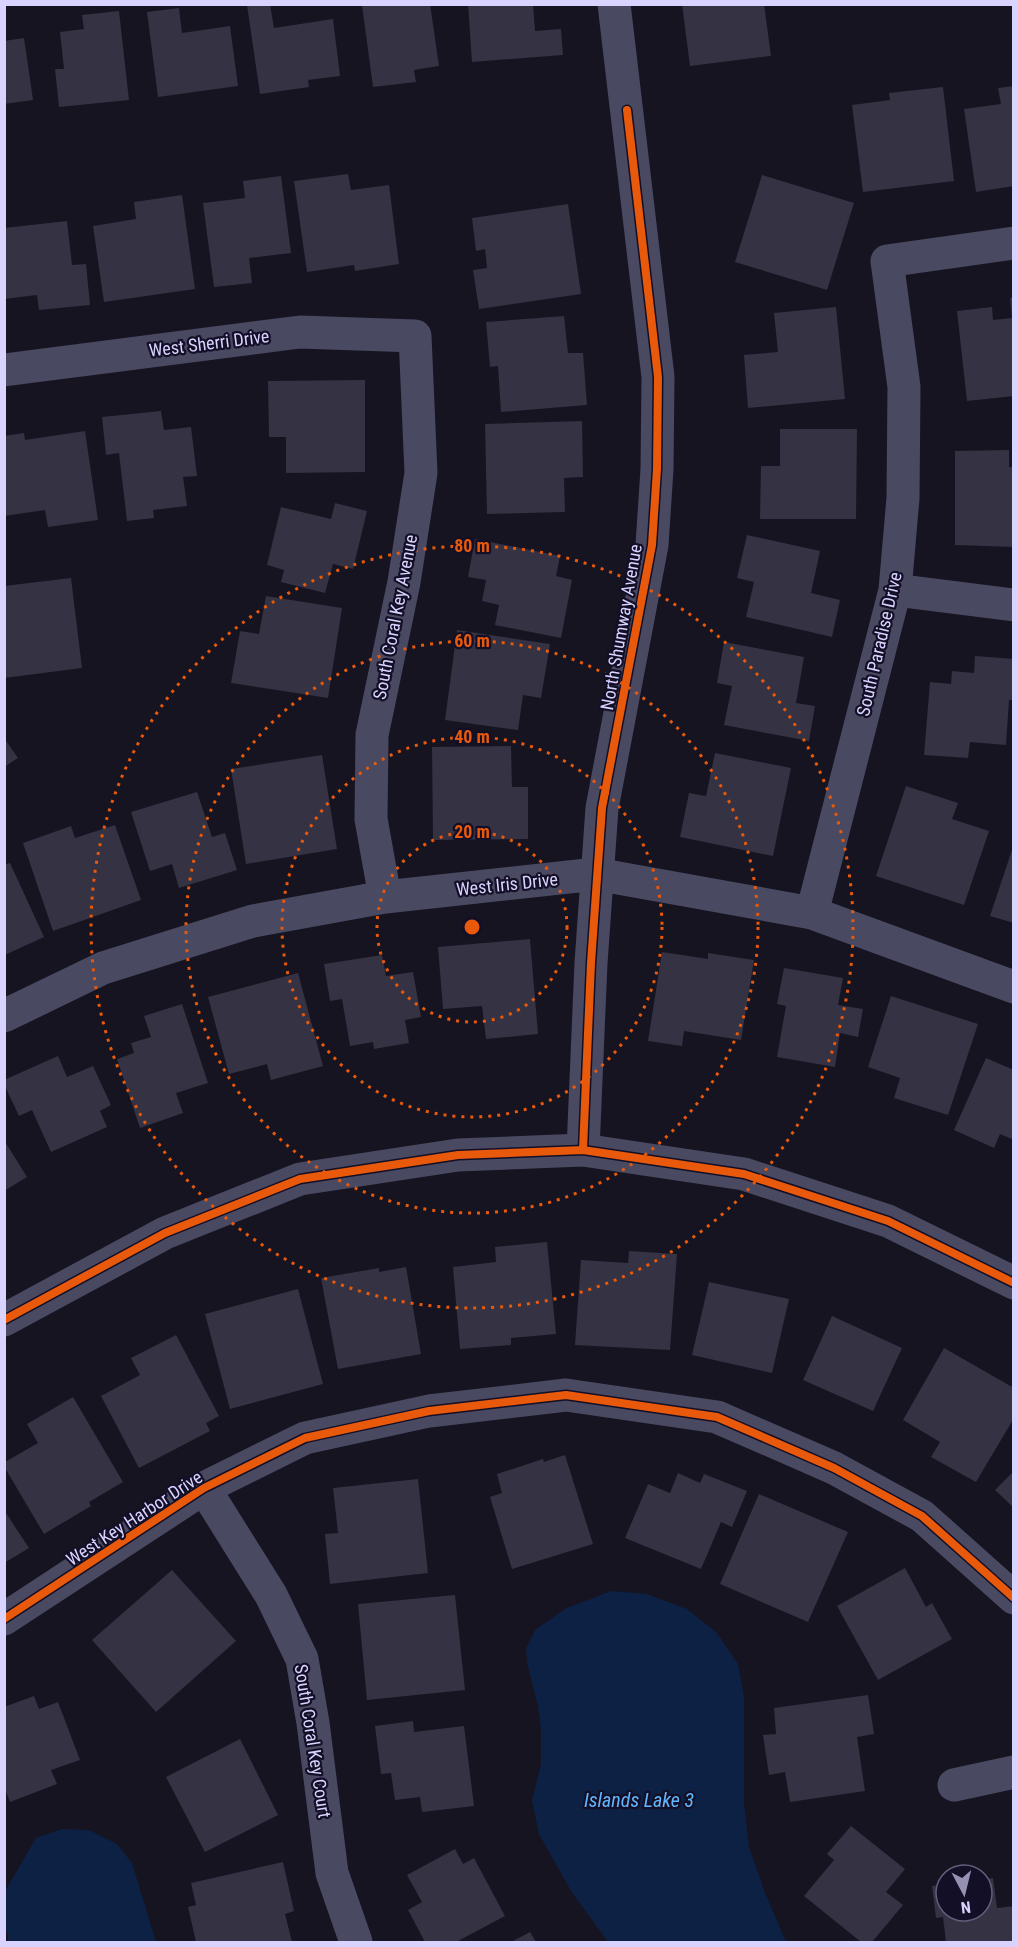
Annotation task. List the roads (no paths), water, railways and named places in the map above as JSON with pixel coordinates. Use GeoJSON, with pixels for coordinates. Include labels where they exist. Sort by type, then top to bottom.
{"type":"FeatureCollection","features":[{"type":"Feature","properties":{"kind":"street","name":"North Shumway Avenue"},"geometry":{"type":"LineString","coordinates":[[583,1150],[596,873],[602,808],[652,545],[657,469],[658,377],[614,4]]}},
{"type":"Feature","properties":{"kind":"street","name":"South Paradise Drive"},"geometry":{"type":"LineString","coordinates":[[812,914],[895,590],[903,498],[904,387],[887,261],[1014,243]]}},
{"type":"Feature","properties":{"kind":"street","name":"West Sherri Drive"},"geometry":{"type":"LineString","coordinates":[[4,370],[300,332],[415,336]]}},
{"type":"Feature","properties":{"kind":"street","name":"South Coral Key Avenue"},"geometry":{"type":"LineString","coordinates":[[385,897],[371,819],[372,735],[404,582],[420,473],[415,336]]}},
{"type":"Feature","properties":{"kind":"street"},"geometry":{"type":"LineString","coordinates":[[895,590],[1014,605]]}},
{"type":"Feature","properties":{"kind":"street","name":"West Iris Drive"},"geometry":{"type":"LineString","coordinates":[[4,1016],[103,968],[253,921],[385,897],[596,873],[812,914],[1014,987]]}},
{"type":"Feature","properties":{"kind":"street"},"geometry":{"type":"LineString","coordinates":[[4,1320],[165,1233],[300,1179],[458,1155],[583,1150],[744,1174],[888,1221],[1014,1282]]}},
{"type":"Feature","properties":{"kind":"street","name":"West Key Harbor Drive"},"geometry":{"type":"LineString","coordinates":[[4,1619],[204,1488],[305,1438],[429,1411],[566,1395],[717,1417],[834,1468],[922,1516],[1014,1598]]}},
{"type":"Feature","properties":{"kind":"street","name":"South Coral Key Court"},"geometry":{"type":"LineString","coordinates":[[204,1488],[271,1594],[302,1659],[313,1723],[332,1873],[356,1942]]}},
{"type":"Feature","properties":{"kind":"street"},"geometry":{"type":"LineString","coordinates":[[954,1785],[1014,1772]]}},
{"type":"Feature","properties":{"kind":"water","name":"Islands Lake 3"},"geometry":{"type":"Polygon","coordinates":[[[611,1591],[647,1594],[687,1609],[717,1633],[738,1664],[744,1698],[744,1802],[749,1847],[786,1942],[608,1942],[571,1891],[539,1834],[532,1800],[541,1764],[541,1729],[526,1648],[536,1629],[567,1608],[611,1591]]]}},
{"type":"Feature","properties":{"kind":"water"},"geometry":{"type":"Polygon","coordinates":[[[62,1829],[89,1830],[117,1844],[132,1863],[156,1942],[9,1942],[5,1925],[5,1891],[36,1838],[62,1829]]]}}]}
